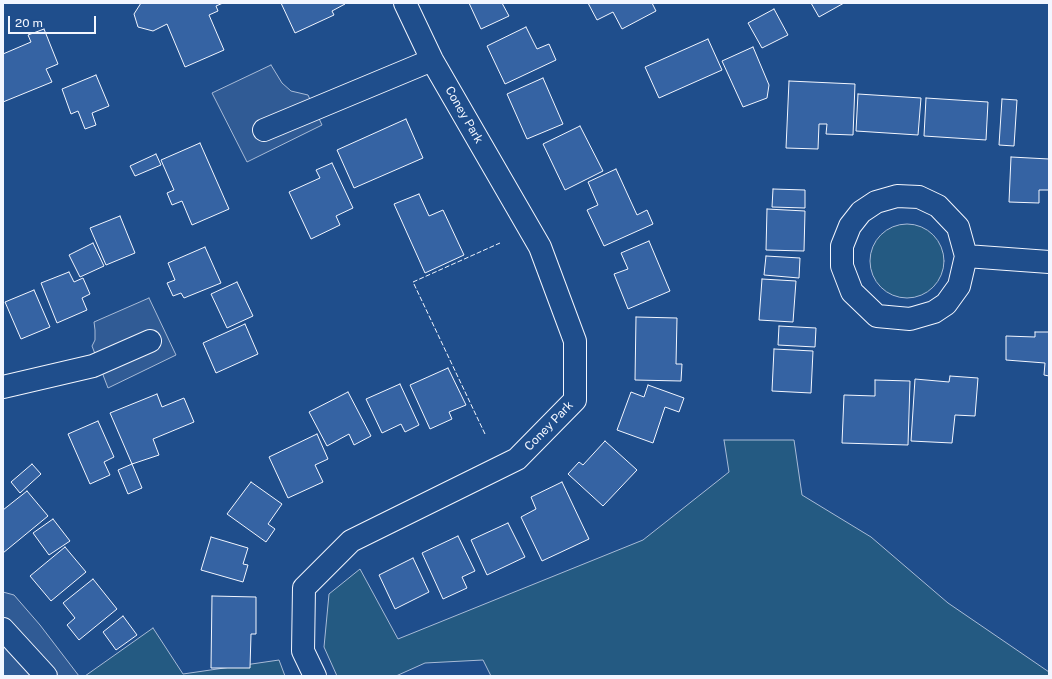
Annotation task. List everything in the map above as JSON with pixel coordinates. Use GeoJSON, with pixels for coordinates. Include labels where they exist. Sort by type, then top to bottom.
{"type":"FeatureCollection","features":[{"type":"Feature","properties":{"kind":"street","name":"Coney Park"},"geometry":{"type":"LineString","coordinates":[[315,676],[303,651],[304,588],[352,541],[517,459],[575,400],[575,341],[540,247],[432,60],[406,3]]}},
{"type":"Feature","properties":{"kind":"street"},"geometry":{"type":"LineString","coordinates":[[264,130],[432,60]]}},
{"type":"Feature","properties":{"kind":"street"},"geometry":{"type":"LineString","coordinates":[[897,196],[919,197],[938,206],[958,227],[966,256],[959,286],[946,304],[934,312],[910,319],[876,316],[852,292],[842,266],[842,246],[850,226],[861,212],[876,202],[897,196]]}},
{"type":"Feature","properties":{"kind":"street"},"geometry":{"type":"LineString","coordinates":[[966,256],[1049,262]]}},
{"type":"Feature","properties":{"kind":"street"},"geometry":{"type":"LineString","coordinates":[[3,387],[93,366],[150,341]]}},
{"type":"Feature","properties":{"kind":"street"},"geometry":{"type":"LineString","coordinates":[[3,629],[46,676]]}},
{"type":"Feature","properties":{"kind":"shaded area"},"geometry":{"type":"Polygon","coordinates":[[[271,65],[282,83],[291,91],[308,95],[322,125],[247,162],[212,93],[271,65]]]}},
{"type":"Feature","properties":{"kind":"shaded area"},"geometry":{"type":"Polygon","coordinates":[[[907,224],[928,230],[938,240],[944,261],[938,282],[928,292],[907,298],[886,292],[876,282],[870,261],[876,240],[886,230],[907,224]]]}},
{"type":"Feature","properties":{"kind":"shaded area"},"geometry":{"type":"Polygon","coordinates":[[[149,298],[176,355],[108,388],[92,346],[95,340],[94,322],[149,298]]]}},
{"type":"Feature","properties":{"kind":"shaded area"},"geometry":{"type":"Polygon","coordinates":[[[724,440],[794,440],[802,495],[871,537],[948,603],[1049,672],[1049,676],[491,676],[483,660],[425,663],[396,676],[337,676],[324,647],[329,594],[360,569],[398,639],[643,540],[729,472],[724,440]]]}},
{"type":"Feature","properties":{"kind":"shaded area"},"geometry":{"type":"Polygon","coordinates":[[[3,592],[14,595],[40,625],[79,676],[3,676],[3,592]]]}},
{"type":"Feature","properties":{"kind":"shaded area"},"geometry":{"type":"Polygon","coordinates":[[[153,628],[183,674],[279,660],[285,676],[85,676],[153,628]]]}},
{"type":"Feature","properties":{"kind":"building"},"geometry":{"type":"Polygon","coordinates":[[[141,3],[223,3],[216,6],[218,11],[209,15],[224,50],[185,67],[167,24],[153,31],[138,27],[134,14],[141,3]]]}},
{"type":"Feature","properties":{"kind":"building"},"geometry":{"type":"Polygon","coordinates":[[[281,3],[345,4],[332,11],[334,15],[295,33],[281,3]]]}},
{"type":"Feature","properties":{"kind":"building"},"geometry":{"type":"Polygon","coordinates":[[[469,3],[502,3],[509,16],[481,29],[469,3]]]}},
{"type":"Feature","properties":{"kind":"building"},"geometry":{"type":"Polygon","coordinates":[[[588,3],[652,3],[656,11],[622,29],[613,12],[597,20],[588,3]]]}},
{"type":"Feature","properties":{"kind":"building"},"geometry":{"type":"Polygon","coordinates":[[[811,3],[844,3],[819,17],[811,3]]]}},
{"type":"Feature","properties":{"kind":"building"},"geometry":{"type":"Polygon","coordinates":[[[774,9],[788,35],[762,48],[748,23],[774,9]]]}},
{"type":"Feature","properties":{"kind":"building"},"geometry":{"type":"Polygon","coordinates":[[[526,27],[537,49],[549,44],[556,60],[505,84],[487,46],[526,27]]]}},
{"type":"Feature","properties":{"kind":"building"},"geometry":{"type":"Polygon","coordinates":[[[44,29],[58,64],[46,69],[52,82],[3,102],[3,54],[31,42],[28,35],[44,29]]]}},
{"type":"Feature","properties":{"kind":"building"},"geometry":{"type":"Polygon","coordinates":[[[708,39],[722,70],[659,98],[645,67],[708,39]]]}},
{"type":"Feature","properties":{"kind":"building"},"geometry":{"type":"Polygon","coordinates":[[[753,47],[769,85],[767,98],[743,107],[722,61],[753,47]]]}},
{"type":"Feature","properties":{"kind":"building"},"geometry":{"type":"Polygon","coordinates":[[[96,75],[109,106],[92,113],[96,125],[85,129],[78,111],[71,114],[62,89],[96,75]]]}},
{"type":"Feature","properties":{"kind":"building"},"geometry":{"type":"Polygon","coordinates":[[[543,78],[563,124],[527,139],[507,94],[543,78]]]}},
{"type":"Feature","properties":{"kind":"building"},"geometry":{"type":"Polygon","coordinates":[[[789,81],[855,84],[853,135],[826,134],[827,124],[819,124],[818,149],[786,148],[789,81]]]}},
{"type":"Feature","properties":{"kind":"building"},"geometry":{"type":"Polygon","coordinates":[[[858,94],[921,98],[918,135],[856,131],[858,94]]]}},
{"type":"Feature","properties":{"kind":"building"},"geometry":{"type":"Polygon","coordinates":[[[926,98],[988,102],[986,140],[924,136],[926,98]]]}},
{"type":"Feature","properties":{"kind":"building"},"geometry":{"type":"Polygon","coordinates":[[[1002,99],[1017,100],[1014,146],[999,145],[1002,99]]]}},
{"type":"Feature","properties":{"kind":"building"},"geometry":{"type":"Polygon","coordinates":[[[406,119],[423,158],[354,188],[337,150],[406,119]]]}},
{"type":"Feature","properties":{"kind":"building"},"geometry":{"type":"Polygon","coordinates":[[[580,126],[603,171],[565,190],[543,144],[580,126]]]}},
{"type":"Feature","properties":{"kind":"building"},"geometry":{"type":"Polygon","coordinates":[[[200,143],[229,209],[192,225],[182,201],[172,205],[167,193],[174,190],[161,160],[200,143]]]}},
{"type":"Feature","properties":{"kind":"building"},"geometry":{"type":"Polygon","coordinates":[[[156,154],[161,165],[135,176],[130,166],[156,154]]]}},
{"type":"Feature","properties":{"kind":"building"},"geometry":{"type":"Polygon","coordinates":[[[1011,157],[1049,159],[1049,190],[1039,190],[1039,203],[1009,202],[1011,157]]]}},
{"type":"Feature","properties":{"kind":"building"},"geometry":{"type":"Polygon","coordinates":[[[332,163],[353,208],[336,216],[340,225],[311,239],[289,192],[320,178],[316,170],[332,163]]]}},
{"type":"Feature","properties":{"kind":"building"},"geometry":{"type":"Polygon","coordinates":[[[616,169],[637,215],[647,210],[653,224],[604,246],[587,210],[598,205],[588,182],[616,169]]]}},
{"type":"Feature","properties":{"kind":"building"},"geometry":{"type":"Polygon","coordinates":[[[773,189],[805,190],[805,208],[772,207],[773,189]]]}},
{"type":"Feature","properties":{"kind":"building"},"geometry":{"type":"Polygon","coordinates":[[[419,194],[429,216],[443,210],[464,255],[425,273],[394,204],[419,194]]]}},
{"type":"Feature","properties":{"kind":"building"},"geometry":{"type":"Polygon","coordinates":[[[767,209],[805,211],[804,251],[766,250],[767,209]]]}},
{"type":"Feature","properties":{"kind":"building"},"geometry":{"type":"Polygon","coordinates":[[[120,216],[135,253],[106,265],[90,228],[120,216]]]}},
{"type":"Feature","properties":{"kind":"building"},"geometry":{"type":"Polygon","coordinates":[[[649,241],[670,291],[628,309],[614,274],[628,269],[621,253],[649,241]]]}},
{"type":"Feature","properties":{"kind":"building"},"geometry":{"type":"Polygon","coordinates":[[[93,243],[104,266],[80,277],[69,255],[93,243]]]}},
{"type":"Feature","properties":{"kind":"building"},"geometry":{"type":"Polygon","coordinates":[[[205,247],[221,283],[184,298],[181,293],[173,296],[167,283],[175,280],[168,263],[205,247]]]}},
{"type":"Feature","properties":{"kind":"building"},"geometry":{"type":"Polygon","coordinates":[[[766,256],[800,258],[799,278],[764,275],[766,256]]]}},
{"type":"Feature","properties":{"kind":"building"},"geometry":{"type":"Polygon","coordinates":[[[69,272],[74,282],[83,278],[90,294],[82,298],[87,310],[57,323],[41,283],[69,272]]]}},
{"type":"Feature","properties":{"kind":"building"},"geometry":{"type":"Polygon","coordinates":[[[762,279],[796,281],[793,322],[759,320],[762,279]]]}},
{"type":"Feature","properties":{"kind":"building"},"geometry":{"type":"Polygon","coordinates":[[[237,282],[253,316],[227,328],[211,294],[237,282]]]}},
{"type":"Feature","properties":{"kind":"building"},"geometry":{"type":"Polygon","coordinates":[[[34,290],[50,327],[21,339],[5,302],[34,290]]]}},
{"type":"Feature","properties":{"kind":"building"},"geometry":{"type":"Polygon","coordinates":[[[636,317],[677,318],[676,364],[682,364],[681,381],[635,380],[636,317]]]}},
{"type":"Feature","properties":{"kind":"building"},"geometry":{"type":"Polygon","coordinates":[[[245,324],[258,354],[216,373],[203,343],[245,324]]]}},
{"type":"Feature","properties":{"kind":"building"},"geometry":{"type":"Polygon","coordinates":[[[779,326],[816,328],[815,347],[778,345],[779,326]]]}},
{"type":"Feature","properties":{"kind":"building"},"geometry":{"type":"Polygon","coordinates":[[[1035,332],[1049,332],[1049,376],[1044,375],[1045,363],[1006,360],[1006,336],[1035,337],[1035,332]]]}},
{"type":"Feature","properties":{"kind":"building"},"geometry":{"type":"Polygon","coordinates":[[[774,349],[813,351],[811,393],[772,391],[774,349]]]}},
{"type":"Feature","properties":{"kind":"building"},"geometry":{"type":"Polygon","coordinates":[[[448,368],[466,405],[449,412],[452,419],[430,429],[410,385],[448,368]]]}},
{"type":"Feature","properties":{"kind":"building"},"geometry":{"type":"Polygon","coordinates":[[[950,376],[978,378],[975,416],[955,415],[952,443],[911,441],[915,379],[949,382],[950,376]]]}},
{"type":"Feature","properties":{"kind":"building"},"geometry":{"type":"Polygon","coordinates":[[[875,380],[910,381],[908,445],[842,443],[844,395],[875,396],[875,380]]]}},
{"type":"Feature","properties":{"kind":"building"},"geometry":{"type":"Polygon","coordinates":[[[400,384],[419,425],[405,432],[401,424],[382,433],[366,399],[400,384]]]}},
{"type":"Feature","properties":{"kind":"building"},"geometry":{"type":"Polygon","coordinates":[[[648,385],[684,398],[679,412],[665,407],[653,443],[617,430],[631,392],[644,397],[648,385]]]}},
{"type":"Feature","properties":{"kind":"building"},"geometry":{"type":"Polygon","coordinates":[[[348,392],[371,436],[354,445],[349,434],[327,446],[309,412],[348,392]]]}},
{"type":"Feature","properties":{"kind":"building"},"geometry":{"type":"Polygon","coordinates":[[[157,394],[162,407],[184,398],[194,422],[153,439],[159,455],[132,464],[110,413],[157,394]]]}},
{"type":"Feature","properties":{"kind":"building"},"geometry":{"type":"Polygon","coordinates":[[[98,421],[114,457],[104,462],[110,475],[90,484],[68,434],[98,421]]]}},
{"type":"Feature","properties":{"kind":"building"},"geometry":{"type":"Polygon","coordinates":[[[317,434],[328,459],[315,465],[323,482],[288,498],[269,457],[317,434]]]}},
{"type":"Feature","properties":{"kind":"building"},"geometry":{"type":"Polygon","coordinates":[[[605,441],[637,470],[603,506],[568,474],[579,462],[583,465],[605,441]]]}},
{"type":"Feature","properties":{"kind":"building"},"geometry":{"type":"Polygon","coordinates":[[[32,464],[41,474],[20,493],[11,482],[32,464]]]}},
{"type":"Feature","properties":{"kind":"building"},"geometry":{"type":"Polygon","coordinates":[[[132,464],[142,488],[128,494],[118,470],[132,464]]]}},
{"type":"Feature","properties":{"kind":"building"},"geometry":{"type":"Polygon","coordinates":[[[251,482],[282,504],[268,524],[275,529],[266,542],[227,514],[251,482]]]}},
{"type":"Feature","properties":{"kind":"building"},"geometry":{"type":"Polygon","coordinates":[[[562,482],[589,539],[542,561],[521,517],[536,509],[531,497],[562,482]]]}},
{"type":"Feature","properties":{"kind":"building"},"geometry":{"type":"Polygon","coordinates":[[[27,491],[48,516],[3,553],[3,510],[27,491]]]}},
{"type":"Feature","properties":{"kind":"building"},"geometry":{"type":"Polygon","coordinates":[[[53,519],[70,541],[49,555],[33,533],[53,519]]]}},
{"type":"Feature","properties":{"kind":"building"},"geometry":{"type":"Polygon","coordinates":[[[508,523],[525,557],[487,575],[471,540],[508,523]]]}},
{"type":"Feature","properties":{"kind":"building"},"geometry":{"type":"Polygon","coordinates":[[[458,536],[475,571],[462,577],[467,588],[443,599],[422,553],[458,536]]]}},
{"type":"Feature","properties":{"kind":"building"},"geometry":{"type":"Polygon","coordinates":[[[211,537],[248,548],[243,564],[248,565],[243,582],[201,570],[211,537]]]}},
{"type":"Feature","properties":{"kind":"building"},"geometry":{"type":"Polygon","coordinates":[[[65,547],[86,572],[51,601],[30,576],[65,547]]]}},
{"type":"Feature","properties":{"kind":"building"},"geometry":{"type":"Polygon","coordinates":[[[413,558],[429,592],[395,609],[379,575],[413,558]]]}},
{"type":"Feature","properties":{"kind":"building"},"geometry":{"type":"Polygon","coordinates":[[[93,579],[117,609],[79,640],[67,625],[75,618],[63,603],[93,579]]]}},
{"type":"Feature","properties":{"kind":"building"},"geometry":{"type":"Polygon","coordinates":[[[212,596],[256,597],[256,634],[251,634],[250,668],[211,668],[212,596]]]}},
{"type":"Feature","properties":{"kind":"building"},"geometry":{"type":"Polygon","coordinates":[[[123,616],[137,635],[116,650],[103,632],[123,616]]]}},
{"type":"Feature","properties":{"kind":"fence"},"geometry":{"type":"LineString","coordinates":[[485,434],[413,282],[500,243]]}}]}
